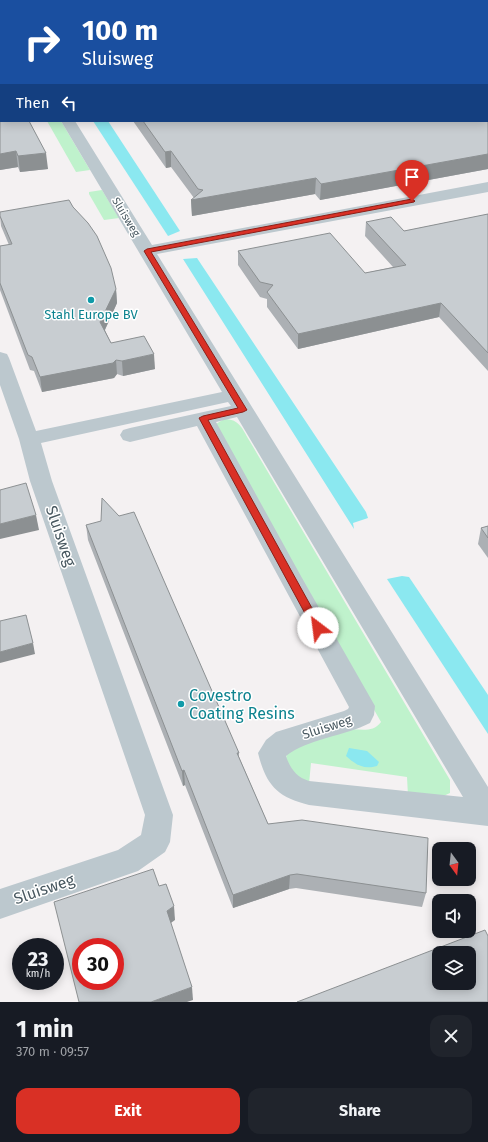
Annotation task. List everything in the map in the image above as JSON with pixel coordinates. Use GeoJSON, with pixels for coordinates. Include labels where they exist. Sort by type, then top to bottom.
{"type":"FeatureCollection","features":[{"type":"Feature","properties":{"kind":"street","name":"Sluisweg"},"geometry":{"type":"LineString","coordinates":[[69,122],[488,813]]}},
{"type":"Feature","properties":{"kind":"street"},"geometry":{"type":"LineString","coordinates":[[147,251],[488,187]]}},
{"type":"Feature","properties":{"kind":"street","name":"Sluisweg"},"geometry":{"type":"LineString","coordinates":[[0,358],[29,439],[31,483],[159,815],[154,842],[127,861],[0,904]]}},
{"type":"Feature","properties":{"kind":"street"},"geometry":{"type":"LineString","coordinates":[[130,435],[203,418],[239,402]]}},
{"type":"Feature","properties":{"kind":"street"},"geometry":{"type":"LineString","coordinates":[[29,439],[239,402]]}},
{"type":"Feature","properties":{"kind":"street","name":"Sluisweg"},"geometry":{"type":"LineString","coordinates":[[203,418],[292,582],[362,706],[361,715],[351,720],[286,740],[276,748],[272,753],[274,762],[286,784],[295,790],[309,793],[488,813]]}},
{"type":"Feature","properties":{"kind":"green space"},"geometry":{"type":"Polygon","coordinates":[[[48,122],[62,122],[90,170],[76,172],[48,122]]]}},
{"type":"Feature","properties":{"kind":"green space"},"geometry":{"type":"Polygon","coordinates":[[[102,190],[119,218],[104,220],[89,194],[89,192],[102,190]]]}},
{"type":"Feature","properties":{"kind":"green space"},"geometry":{"type":"Polygon","coordinates":[[[224,419],[237,422],[240,425],[450,780],[450,793],[437,799],[408,796],[407,777],[311,763],[309,784],[301,782],[288,766],[286,758],[290,748],[340,731],[366,730],[374,728],[381,722],[299,577],[216,424],[224,419]]]}},
{"type":"Feature","properties":{"kind":"water"},"geometry":{"type":"Polygon","coordinates":[[[94,122],[109,122],[180,231],[168,236],[94,122]]]}},
{"type":"Feature","properties":{"kind":"water"},"geometry":{"type":"Polygon","coordinates":[[[197,258],[366,512],[368,518],[353,523],[354,529],[183,259],[197,258]]]}},
{"type":"Feature","properties":{"kind":"water"},"geometry":{"type":"Polygon","coordinates":[[[402,576],[409,577],[488,695],[488,734],[387,579],[402,576]]]}},
{"type":"Feature","properties":{"kind":"water"},"geometry":{"type":"Polygon","coordinates":[[[349,748],[367,751],[379,762],[377,766],[363,767],[356,764],[346,756],[349,748]]]}},
{"type":"Feature","properties":{"kind":"building"},"geometry":{"type":"Polygon","coordinates":[[[0,122],[30,122],[46,153],[18,156],[16,151],[0,154],[0,122]]]}},
{"type":"Feature","properties":{"kind":"building"},"geometry":{"type":"Polygon","coordinates":[[[144,122],[488,122],[488,154],[321,184],[316,178],[191,200],[203,190],[198,189],[171,151],[165,152],[144,122]]]}},
{"type":"Feature","properties":{"kind":"building"},"geometry":{"type":"Polygon","coordinates":[[[69,200],[97,236],[111,268],[116,289],[100,322],[111,343],[144,336],[154,354],[122,361],[116,360],[113,363],[40,377],[32,357],[28,355],[0,283],[0,246],[12,244],[0,216],[0,212],[69,200]]]}},
{"type":"Feature","properties":{"kind":"building"},"geometry":{"type":"Polygon","coordinates":[[[488,214],[488,353],[441,303],[298,334],[267,292],[273,285],[260,282],[238,251],[330,233],[365,273],[406,265],[366,222],[391,217],[404,231],[488,214]]]}},
{"type":"Feature","properties":{"kind":"building"},"geometry":{"type":"Polygon","coordinates":[[[26,483],[36,515],[0,524],[0,490],[26,483]]]}},
{"type":"Feature","properties":{"kind":"building","name":"Covestro Coating Resins"},"geometry":{"type":"Polygon","coordinates":[[[102,498],[119,516],[134,512],[239,753],[237,753],[268,824],[302,820],[428,838],[426,893],[297,874],[290,875],[233,895],[184,770],[182,771],[86,525],[101,521],[102,498]]]}},
{"type":"Feature","properties":{"kind":"building"},"geometry":{"type":"Polygon","coordinates":[[[488,526],[488,538],[481,528],[488,526]]]}},
{"type":"Feature","properties":{"kind":"building"},"geometry":{"type":"Polygon","coordinates":[[[26,615],[33,643],[0,652],[0,621],[26,615]]]}},
{"type":"Feature","properties":{"kind":"building"},"geometry":{"type":"Polygon","coordinates":[[[153,869],[159,886],[166,884],[174,906],[167,911],[192,987],[151,1002],[79,1002],[76,990],[124,990],[124,938],[72,938],[72,974],[54,902],[153,869]]]}},
{"type":"Feature","properties":{"kind":"building"},"geometry":{"type":"Polygon","coordinates":[[[485,930],[488,936],[488,1002],[297,1002],[432,950],[432,990],[476,990],[476,946],[443,946],[464,938],[476,938],[476,933],[485,930]]]}},
{"type":"Feature","properties":{"kind":"place","name":"Stahl Europe BV"},"geometry":{"type":"Point","coordinates":[91,300]}},
{"type":"Feature","properties":{"kind":"place","name":"Covestro Coating Resins"},"geometry":{"type":"Point","coordinates":[181,704]}},
{"type":"Feature","properties":{"kind":"route"},"geometry":{"type":"LineString","coordinates":[[318,628],[229,468],[203,418],[243,410],[147,251],[412,201]]}}]}
